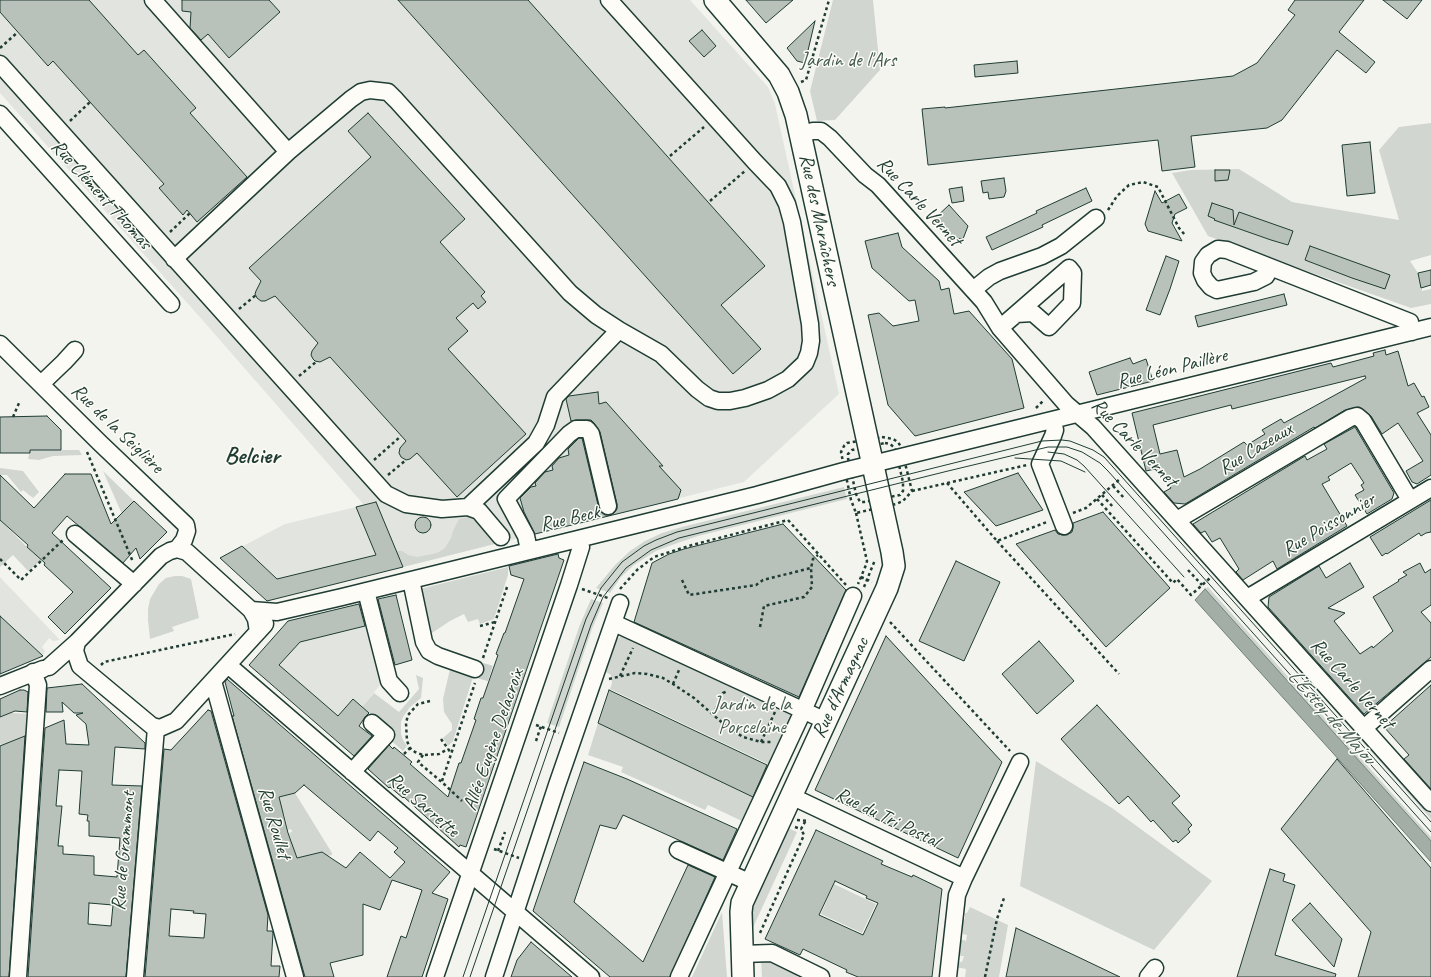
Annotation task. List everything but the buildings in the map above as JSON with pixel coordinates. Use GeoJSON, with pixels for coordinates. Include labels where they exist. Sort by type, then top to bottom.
{"type":"FeatureCollection","features":[{"type":"Feature","properties":{"kind":"main road","name":"Rue des Maraîchers"},"geometry":{"type":"LineString","coordinates":[[715,0],[779,74],[788,92],[796,115],[872,464]]}},
{"type":"Feature","properties":{"kind":"main road","name":"Rue d'Armagnac"},"geometry":{"type":"LineString","coordinates":[[750,954],[741,912],[742,903],[890,580],[894,566],[872,464]]}},
{"type":"Feature","properties":{"kind":"main road"},"geometry":{"type":"LineString","coordinates":[[744,977],[750,954]]}},
{"type":"Feature","properties":{"kind":"street"},"geometry":{"type":"LineString","coordinates":[[153,0],[288,152]]}},
{"type":"Feature","properties":{"kind":"street"},"geometry":{"type":"LineString","coordinates":[[174,259],[288,152],[351,99],[361,92],[370,90],[388,92],[570,293],[596,315],[661,354],[697,389],[709,398],[718,401],[730,401],[745,398],[768,390],[788,379],[805,363],[809,353],[811,341],[810,324],[787,204],[778,186],[609,0]]}},
{"type":"Feature","properties":{"kind":"street"},"geometry":{"type":"LineString","coordinates":[[0,64],[386,494],[406,504],[442,509],[468,507],[479,511],[501,537]]}},
{"type":"Feature","properties":{"kind":"street","name":"Rue Clément Thomas"},"geometry":{"type":"LineString","coordinates":[[0,114],[171,304]]}},
{"type":"Feature","properties":{"kind":"street","name":"Rue Carle Vernet"},"geometry":{"type":"LineString","coordinates":[[800,134],[813,130],[821,131],[830,138],[865,175],[878,185],[984,302],[1000,328],[1066,404],[1093,427],[1431,803]]}},
{"type":"Feature","properties":{"kind":"street"},"geometry":{"type":"LineString","coordinates":[[973,290],[989,277],[1000,271],[1042,256],[1061,246],[1096,218]]}},
{"type":"Feature","properties":{"kind":"street"},"geometry":{"type":"LineString","coordinates":[[1270,268],[1410,322],[1412,332]]}},
{"type":"Feature","properties":{"kind":"street"},"geometry":{"type":"LineString","coordinates":[[1000,328],[1016,314]]}},
{"type":"Feature","properties":{"kind":"street","name":"Rue Léon Paillère"},"geometry":{"type":"LineString","coordinates":[[872,464],[1431,327]]}},
{"type":"Feature","properties":{"kind":"street"},"geometry":{"type":"LineString","coordinates":[[468,507],[536,443],[546,425],[555,397],[619,330]]}},
{"type":"Feature","properties":{"kind":"street","name":"Rue de la Seiglière"},"geometry":{"type":"LineString","coordinates":[[0,344],[186,525],[187,531],[184,540],[177,549]]}},
{"type":"Feature","properties":{"kind":"street"},"geometry":{"type":"LineString","coordinates":[[41,384],[75,350]]}},
{"type":"Feature","properties":{"kind":"street","name":"Rue Cazeaux"},"geometry":{"type":"LineString","coordinates":[[1177,520],[1350,418],[1357,416],[1363,421],[1410,500]]}},
{"type":"Feature","properties":{"kind":"street"},"geometry":{"type":"LineString","coordinates":[[1053,420],[1055,430],[1040,464],[1063,522]]}},
{"type":"Feature","properties":{"kind":"street"},"geometry":{"type":"LineString","coordinates":[[529,550],[526,536],[506,499],[569,434],[576,429],[587,429],[591,434],[611,517]]}},
{"type":"Feature","properties":{"kind":"street","name":"Rue Beck"},"geometry":{"type":"LineString","coordinates":[[251,610],[277,612],[579,539],[611,517],[793,486],[872,464]]}},
{"type":"Feature","properties":{"kind":"street","name":"Rue Poissonnier"},"geometry":{"type":"LineString","coordinates":[[1248,598],[1431,488]]}},
{"type":"Feature","properties":{"kind":"street"},"geometry":{"type":"LineString","coordinates":[[75,534],[138,580]]}},
{"type":"Feature","properties":{"kind":"street","name":"Allée Eugène Delacroix"},"geometry":{"type":"LineString","coordinates":[[435,977],[569,585],[581,547],[579,539]]}},
{"type":"Feature","properties":{"kind":"street"},"geometry":{"type":"LineString","coordinates":[[49,667],[77,642],[161,556],[170,550],[177,549],[187,552],[251,610],[256,619],[255,636]]}},
{"type":"Feature","properties":{"kind":"street"},"geometry":{"type":"LineString","coordinates":[[410,580],[424,642],[429,651],[438,656],[475,669]]}},
{"type":"Feature","properties":{"kind":"street"},"geometry":{"type":"LineString","coordinates":[[366,591],[390,681],[400,693]]}},
{"type":"Feature","properties":{"kind":"street","name":"Rue d'Armagnac"},"geometry":{"type":"LineString","coordinates":[[679,977],[728,873],[754,808],[803,711],[856,592]]}},
{"type":"Feature","properties":{"kind":"street"},"geometry":{"type":"LineString","coordinates":[[494,977],[573,738],[614,623],[617,602]]}},
{"type":"Feature","properties":{"kind":"street"},"geometry":{"type":"LineString","coordinates":[[77,642],[75,651],[152,726],[160,728],[176,721],[277,612]]}},
{"type":"Feature","properties":{"kind":"street"},"geometry":{"type":"LineString","coordinates":[[614,623],[826,721]]}},
{"type":"Feature","properties":{"kind":"street"},"geometry":{"type":"LineString","coordinates":[[0,686],[49,667],[88,664]]}},
{"type":"Feature","properties":{"kind":"street","name":"Rue Sarrette"},"geometry":{"type":"LineString","coordinates":[[228,664],[591,977]]}},
{"type":"Feature","properties":{"kind":"street"},"geometry":{"type":"LineString","coordinates":[[1364,728],[1431,669]]}},
{"type":"Feature","properties":{"kind":"street"},"geometry":{"type":"LineString","coordinates":[[18,977],[38,685],[33,672]]}},
{"type":"Feature","properties":{"kind":"street","name":"Rue Roullet"},"geometry":{"type":"LineString","coordinates":[[213,681],[295,977]]}},
{"type":"Feature","properties":{"kind":"street"},"geometry":{"type":"LineString","coordinates":[[352,772],[386,735],[372,723]]}},
{"type":"Feature","properties":{"kind":"street","name":"Rue de Grammont"},"geometry":{"type":"LineString","coordinates":[[135,977],[156,728]]}},
{"type":"Feature","properties":{"kind":"street"},"geometry":{"type":"LineString","coordinates":[[948,977],[957,895],[1020,762]]}},
{"type":"Feature","properties":{"kind":"street","name":"Rue du Tri Postal"},"geometry":{"type":"LineString","coordinates":[[791,796],[964,878]]}},
{"type":"Feature","properties":{"kind":"street"},"geometry":{"type":"LineString","coordinates":[[754,808],[780,820]]}},
{"type":"Feature","properties":{"kind":"street"},"geometry":{"type":"LineString","coordinates":[[678,850],[751,883]]}},
{"type":"Feature","properties":{"kind":"street"},"geometry":{"type":"LineString","coordinates":[[750,954],[772,953],[822,977]]}},
{"type":"Feature","properties":{"kind":"path"},"geometry":{"type":"LineString","coordinates":[[801,82],[806,80],[829,0]]}},
{"type":"Feature","properties":{"kind":"path"},"geometry":{"type":"LineString","coordinates":[[0,48],[18,32]]}},
{"type":"Feature","properties":{"kind":"path"},"geometry":{"type":"LineString","coordinates":[[59,130],[90,102]]}},
{"type":"Feature","properties":{"kind":"path"},"geometry":{"type":"LineString","coordinates":[[670,156],[715,118]]}},
{"type":"Feature","properties":{"kind":"path"},"geometry":{"type":"LineString","coordinates":[[710,201],[755,162]]}},
{"type":"Feature","properties":{"kind":"path"},"geometry":{"type":"LineString","coordinates":[[1096,218],[1108,210],[1117,196],[1129,185],[1143,182],[1158,187],[1179,228],[1185,235]]}},
{"type":"Feature","properties":{"kind":"path"},"geometry":{"type":"LineString","coordinates":[[159,242],[190,213]]}},
{"type":"Feature","properties":{"kind":"path"},"geometry":{"type":"LineString","coordinates":[[1036,425],[1034,411],[1054,390]]}},
{"type":"Feature","properties":{"kind":"path"},"geometry":{"type":"LineString","coordinates":[[13,417],[19,403]]}},
{"type":"Feature","properties":{"kind":"path"},"geometry":{"type":"LineString","coordinates":[[363,470],[401,436]]}},
{"type":"Feature","properties":{"kind":"path"},"geometry":{"type":"LineString","coordinates":[[87,451],[90,462],[138,574],[138,580]]}},
{"type":"Feature","properties":{"kind":"path"},"geometry":{"type":"LineString","coordinates":[[912,491],[1027,465]]}},
{"type":"Feature","properties":{"kind":"path"},"geometry":{"type":"LineString","coordinates":[[947,483],[997,541],[1118,674]]}},
{"type":"Feature","properties":{"kind":"path"},"geometry":{"type":"LineString","coordinates":[[1113,486],[1125,499]]}},
{"type":"Feature","properties":{"kind":"path"},"geometry":{"type":"LineString","coordinates":[[997,541],[1063,522],[1086,508],[1102,495],[1114,508]]}},
{"type":"Feature","properties":{"kind":"path"},"geometry":{"type":"LineString","coordinates":[[1097,499],[1173,583],[1177,579],[1191,595],[1221,569]]}},
{"type":"Feature","properties":{"kind":"path"},"geometry":{"type":"LineString","coordinates":[[864,502],[867,518]]}},
{"type":"Feature","properties":{"kind":"path"},"geometry":{"type":"LineString","coordinates":[[856,513],[867,561],[856,592]]}},
{"type":"Feature","properties":{"kind":"path"},"geometry":{"type":"LineString","coordinates":[[569,585],[617,602],[621,588],[627,580],[654,557],[692,544],[788,520],[818,555],[856,592]]}},
{"type":"Feature","properties":{"kind":"path"},"geometry":{"type":"LineString","coordinates":[[0,559],[21,580],[70,534],[75,534]]}},
{"type":"Feature","properties":{"kind":"path"},"geometry":{"type":"LineString","coordinates":[[760,627],[764,606],[804,597],[812,587],[811,568],[813,559],[818,555]]}},
{"type":"Feature","properties":{"kind":"path"},"geometry":{"type":"LineString","coordinates":[[856,592],[874,566],[875,557]]}},
{"type":"Feature","properties":{"kind":"path"},"geometry":{"type":"LineString","coordinates":[[682,580],[689,595],[756,585],[764,580],[811,568]]}},
{"type":"Feature","properties":{"kind":"path"},"geometry":{"type":"LineString","coordinates":[[1188,570],[1202,585]]}},
{"type":"Feature","properties":{"kind":"path"},"geometry":{"type":"LineString","coordinates":[[887,619],[1020,762]]}},
{"type":"Feature","properties":{"kind":"path"},"geometry":{"type":"LineString","coordinates":[[480,626],[495,622]]}},
{"type":"Feature","properties":{"kind":"path"},"geometry":{"type":"LineString","coordinates":[[88,664],[100,666],[104,662],[245,632],[255,636]]}},
{"type":"Feature","properties":{"kind":"path"},"geometry":{"type":"LineString","coordinates":[[620,676],[640,634]]}},
{"type":"Feature","properties":{"kind":"path"},"geometry":{"type":"LineString","coordinates":[[593,683],[635,673],[663,678],[694,698],[713,715],[743,737],[761,742],[781,743],[786,746]]}},
{"type":"Feature","properties":{"kind":"path"},"geometry":{"type":"LineString","coordinates":[[713,715],[723,693],[727,692],[733,678]]}},
{"type":"Feature","properties":{"kind":"path"},"geometry":{"type":"LineString","coordinates":[[761,742],[780,700]]}},
{"type":"Feature","properties":{"kind":"path"},"geometry":{"type":"LineString","coordinates":[[430,702],[418,704],[408,715],[405,733],[407,741],[410,748],[423,755],[439,754],[448,750]]}},
{"type":"Feature","properties":{"kind":"path"},"geometry":{"type":"LineString","coordinates":[[522,720],[573,738]]}},
{"type":"Feature","properties":{"kind":"path"},"geometry":{"type":"LineString","coordinates":[[536,741],[541,726]]}},
{"type":"Feature","properties":{"kind":"path"},"geometry":{"type":"LineString","coordinates":[[441,739],[451,753]]}},
{"type":"Feature","properties":{"kind":"path"},"geometry":{"type":"LineString","coordinates":[[404,754],[410,748]]}},
{"type":"Feature","properties":{"kind":"path"},"geometry":{"type":"LineString","coordinates":[[423,755],[418,762],[462,801]]}},
{"type":"Feature","properties":{"kind":"path"},"geometry":{"type":"LineString","coordinates":[[750,954],[804,835],[802,829]]}},
{"type":"Feature","properties":{"kind":"path"},"geometry":{"type":"LineString","coordinates":[[498,851],[505,832]]}},
{"type":"Feature","properties":{"kind":"path"},"geometry":{"type":"LineString","coordinates":[[480,844],[532,862]]}},
{"type":"Feature","properties":{"kind":"path"},"geometry":{"type":"LineString","coordinates":[[985,977],[996,919],[1004,898]]}},
{"type":"Feature","properties":{"kind":"shaded area"},"geometry":{"type":"Polygon","coordinates":[[[0,0],[690,0],[768,87],[775,104],[839,394],[744,482],[267,601],[220,558],[285,524],[364,505],[198,315],[0,93],[0,0]]]}},
{"type":"Feature","properties":{"kind":"shaded area"},"geometry":{"type":"Polygon","coordinates":[[[0,577],[60,640],[53,641],[49,638],[42,647],[45,651],[43,656],[0,674],[0,577]]]}},
{"type":"Feature","properties":{"kind":"shaded area"},"geometry":{"type":"Polygon","coordinates":[[[1205,589],[1431,841],[1431,862],[1195,600],[1205,589]]]}},
{"type":"Feature","properties":{"kind":"shaded area"},"geometry":{"type":"Polygon","coordinates":[[[366,602],[385,679],[362,707],[353,699],[325,731],[249,665],[288,621],[366,602]]]}},
{"type":"Feature","properties":{"kind":"green space","name":"Jardin de l'Ars"},"geometry":{"type":"Polygon","coordinates":[[[833,0],[873,0],[880,70],[835,120],[817,121],[810,91],[833,0]]]}},
{"type":"Feature","properties":{"kind":"green space"},"geometry":{"type":"Polygon","coordinates":[[[1431,123],[1431,255],[1410,261],[1418,273],[1422,291],[1431,289],[1431,304],[1411,308],[1208,236],[1172,173],[1191,170],[1239,169],[1292,202],[1399,220],[1379,150],[1399,127],[1431,123]]]}},
{"type":"Feature","properties":{"kind":"green space"},"geometry":{"type":"Polygon","coordinates":[[[30,450],[79,450],[82,455],[53,456],[39,460],[28,459],[30,450]]]}},
{"type":"Feature","properties":{"kind":"green space"},"geometry":{"type":"Polygon","coordinates":[[[0,468],[23,471],[39,492],[33,498],[23,490],[21,492],[7,475],[0,475],[0,468]]]}},
{"type":"Feature","properties":{"kind":"green space"},"geometry":{"type":"Polygon","coordinates":[[[103,471],[134,501],[122,514],[103,471]]]}},
{"type":"Feature","properties":{"kind":"green space"},"geometry":{"type":"Polygon","coordinates":[[[844,487],[847,499],[698,536],[669,546],[656,551],[634,565],[621,577],[610,593],[596,588],[615,565],[630,551],[645,541],[662,533],[844,487]]]}},
{"type":"Feature","properties":{"kind":"green space"},"geometry":{"type":"Polygon","coordinates":[[[468,517],[474,520],[485,530],[494,544],[403,567],[396,551],[402,551],[408,555],[417,557],[437,553],[445,548],[459,519],[468,517]]]}},
{"type":"Feature","properties":{"kind":"green space"},"geometry":{"type":"Polygon","coordinates":[[[0,520],[34,554],[45,545],[52,551],[28,571],[13,555],[0,567],[0,520]]]}},
{"type":"Feature","properties":{"kind":"green space"},"geometry":{"type":"Polygon","coordinates":[[[508,567],[508,575],[494,619],[480,624],[478,619],[468,622],[464,614],[450,621],[429,635],[420,589],[508,567]]]}},
{"type":"Feature","properties":{"kind":"green space"},"geometry":{"type":"Polygon","coordinates":[[[182,576],[191,579],[199,618],[172,627],[174,631],[150,639],[148,609],[150,599],[159,584],[166,578],[182,576]]]}},
{"type":"Feature","properties":{"kind":"green space"},"geometry":{"type":"Polygon","coordinates":[[[1221,576],[1255,617],[1431,814],[1431,819],[1218,579],[1221,576]]]}},
{"type":"Feature","properties":{"kind":"green space"},"geometry":{"type":"Polygon","coordinates":[[[1208,587],[1431,837],[1431,841],[1205,589],[1208,587]]]}},
{"type":"Feature","properties":{"kind":"green space"},"geometry":{"type":"Polygon","coordinates":[[[591,599],[603,603],[592,629],[559,727],[547,723],[579,627],[591,599]]]}},
{"type":"Feature","properties":{"kind":"green space","name":"Jardin de la Porcelaine"},"geometry":{"type":"Polygon","coordinates":[[[633,625],[803,699],[770,765],[610,689],[612,683],[611,675],[602,670],[610,646],[633,625]]]}},
{"type":"Feature","properties":{"kind":"green space"},"geometry":{"type":"Polygon","coordinates":[[[450,669],[473,677],[453,741],[448,746],[443,738],[452,730],[452,724],[444,712],[443,699],[450,669]]]}},
{"type":"Feature","properties":{"kind":"green space"},"geometry":{"type":"Polygon","coordinates":[[[416,675],[423,678],[421,698],[410,707],[401,722],[401,734],[407,746],[403,751],[388,738],[392,733],[362,707],[374,693],[399,712],[419,689],[416,675]]]}},
{"type":"Feature","properties":{"kind":"green space"},"geometry":{"type":"Polygon","coordinates":[[[11,713],[30,714],[27,735],[1,746],[0,717],[11,713]]]}},
{"type":"Feature","properties":{"kind":"green space"},"geometry":{"type":"Polygon","coordinates":[[[598,723],[755,798],[744,822],[708,805],[705,810],[621,772],[623,767],[588,755],[598,723]]]}},
{"type":"Feature","properties":{"kind":"green space"},"geometry":{"type":"Polygon","coordinates":[[[1036,761],[1112,808],[1212,881],[1154,950],[1020,886],[1036,761]]]}},
{"type":"Feature","properties":{"kind":"green space"},"geometry":{"type":"Polygon","coordinates":[[[295,793],[332,855],[327,856],[322,852],[297,858],[289,833],[292,832],[291,829],[288,830],[284,813],[280,814],[276,798],[295,793]]]}},
{"type":"Feature","properties":{"kind":"green space"},"geometry":{"type":"Polygon","coordinates":[[[788,828],[797,832],[750,934],[750,909],[788,828]]]}},
{"type":"Feature","properties":{"kind":"green space"},"geometry":{"type":"Polygon","coordinates":[[[834,884],[876,904],[862,933],[821,914],[834,884]]]}},
{"type":"Feature","properties":{"kind":"green space"},"geometry":{"type":"Polygon","coordinates":[[[970,907],[1008,925],[999,977],[965,977],[966,969],[955,967],[955,961],[962,962],[964,956],[960,956],[960,948],[957,947],[960,939],[966,941],[967,935],[963,934],[963,930],[958,928],[962,919],[965,919],[965,913],[967,913],[970,907]]]}},
{"type":"Feature","properties":{"kind":"green space"},"geometry":{"type":"Polygon","coordinates":[[[722,912],[727,977],[692,977],[722,912]]]}},
{"type":"Feature","properties":{"kind":"green space"},"geometry":{"type":"Polygon","coordinates":[[[761,958],[766,958],[798,974],[797,977],[762,977],[761,958]]]}},
{"type":"Feature","properties":{"kind":"tunnel"},"geometry":{"type":"LineString","coordinates":[[475,669],[492,674]]}},
{"type":"Feature","properties":{"kind":"tram line"},"geometry":{"type":"LineString","coordinates":[[463,977],[586,619],[601,588],[622,562],[644,546],[677,532],[1042,441],[1070,441],[1093,450],[1104,457],[1431,822]]}},
{"type":"Feature","properties":{"kind":"tram line"},"geometry":{"type":"LineString","coordinates":[[470,977],[591,625],[603,597],[626,568],[651,550],[679,538],[1048,447],[1067,447],[1082,452],[1100,463],[1108,471],[1431,832]]}},
{"type":"Feature","properties":{"kind":"tram line"},"geometry":{"type":"LineString","coordinates":[[1048,452],[1064,454],[1077,460],[1084,466],[1184,577]]}},
{"type":"Feature","properties":{"kind":"tram line"},"geometry":{"type":"LineString","coordinates":[[1015,458],[1061,461],[1085,472]]}},
{"type":"Feature","properties":{"kind":"district","name":"Belcier"},"geometry":{"type":"Point","coordinates":[252,457]}},
{"type":"Feature","properties":{"kind":"water label","name":"L'Estey de Majou"},"geometry":{"type":"Point","coordinates":[1331,717]}}]}
